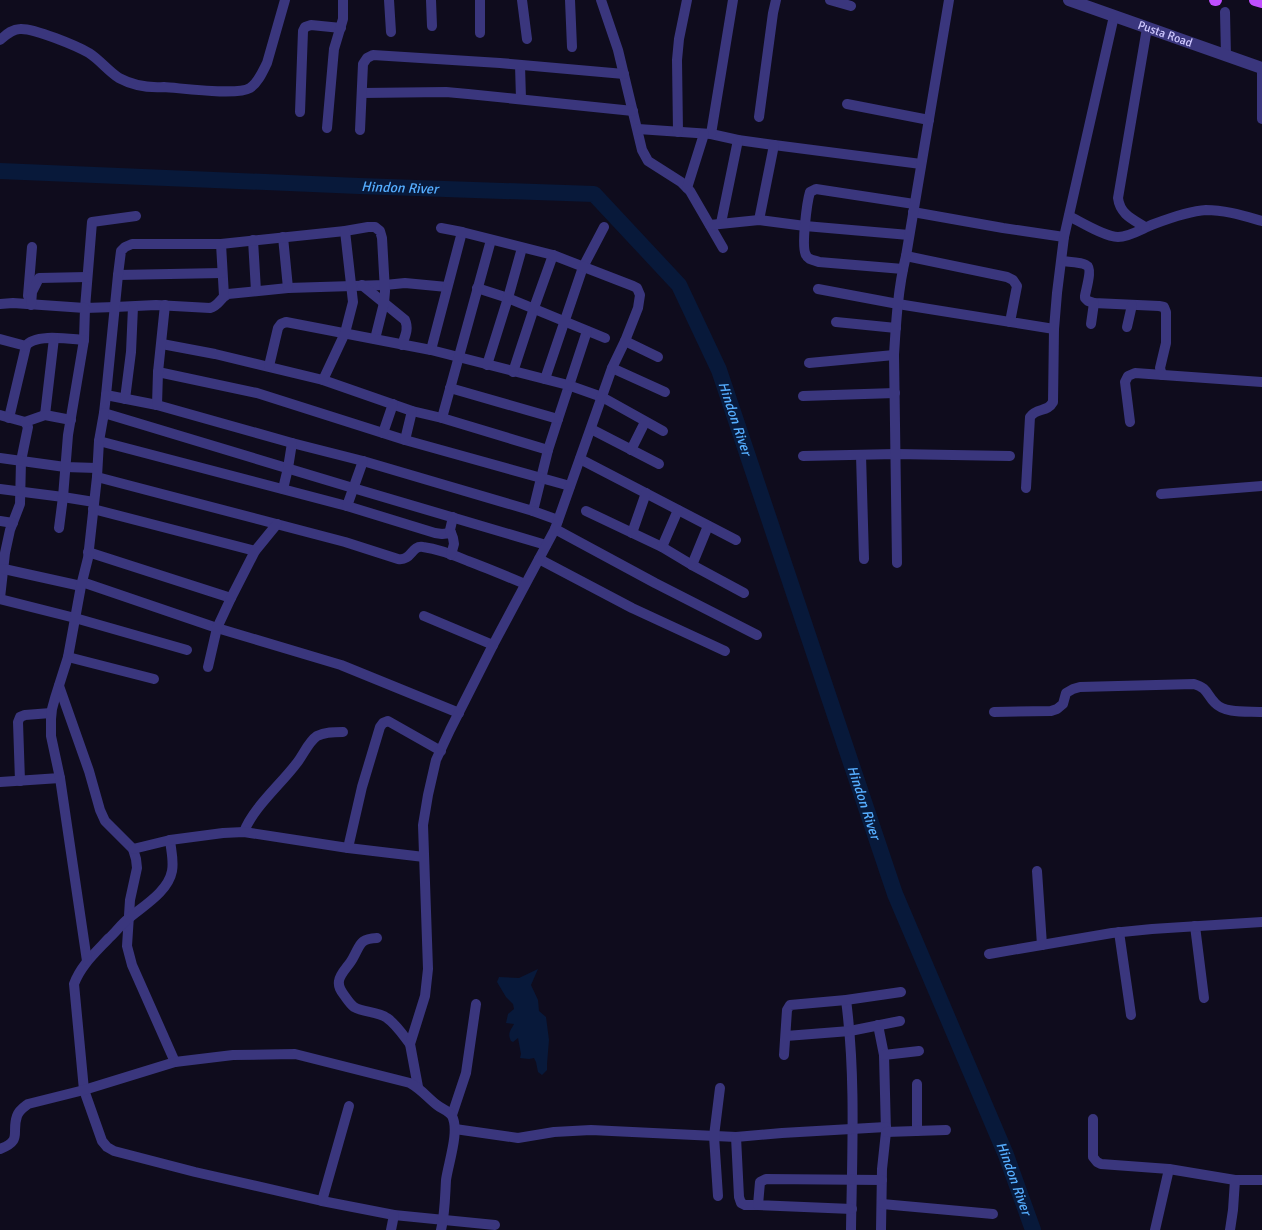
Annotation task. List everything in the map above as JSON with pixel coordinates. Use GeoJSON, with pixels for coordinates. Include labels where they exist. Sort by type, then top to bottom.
{"type":"FeatureCollection","features":[{"type":"Feature","properties":{"kind":"main road"},"geometry":{"type":"LineString","coordinates":[[1255,0],[1262,2]]}},
{"type":"Feature","properties":{"kind":"street"},"geometry":{"type":"LineString","coordinates":[[0,40],[14,30],[29,30],[80,48],[91,54],[121,79],[137,85],[154,88],[237,92],[249,89],[264,71],[285,0]]}},
{"type":"Feature","properties":{"kind":"street"},"geometry":{"type":"LineString","coordinates":[[327,128],[334,49],[343,19],[343,0]]}},
{"type":"Feature","properties":{"kind":"street"},"geometry":{"type":"LineString","coordinates":[[389,0],[391,32]]}},
{"type":"Feature","properties":{"kind":"street"},"geometry":{"type":"LineString","coordinates":[[431,0],[432,26]]}},
{"type":"Feature","properties":{"kind":"street"},"geometry":{"type":"LineString","coordinates":[[480,0],[480,33]]}},
{"type":"Feature","properties":{"kind":"street"},"geometry":{"type":"LineString","coordinates":[[522,0],[527,39]]}},
{"type":"Feature","properties":{"kind":"street"},"geometry":{"type":"LineString","coordinates":[[570,0],[572,47]]}},
{"type":"Feature","properties":{"kind":"street"},"geometry":{"type":"LineString","coordinates":[[601,0],[618,50],[642,150],[648,160],[682,182],[687,188],[723,248]]}},
{"type":"Feature","properties":{"kind":"street"},"geometry":{"type":"LineString","coordinates":[[678,132],[677,60],[687,0]]}},
{"type":"Feature","properties":{"kind":"street"},"geometry":{"type":"LineString","coordinates":[[687,188],[708,134],[733,0]]}},
{"type":"Feature","properties":{"kind":"street"},"geometry":{"type":"LineString","coordinates":[[759,117],[776,0]]}},
{"type":"Feature","properties":{"kind":"street"},"geometry":{"type":"LineString","coordinates":[[830,0],[851,6]]}},
{"type":"Feature","properties":{"kind":"street"},"geometry":{"type":"LineString","coordinates":[[897,563],[894,355],[898,304],[949,0]]}},
{"type":"Feature","properties":{"kind":"street","name":"Pusta Road"},"geometry":{"type":"LineString","coordinates":[[1070,0],[1262,68]]}},
{"type":"Feature","properties":{"kind":"street"},"geometry":{"type":"LineString","coordinates":[[1225,12],[1226,56]]}},
{"type":"Feature","properties":{"kind":"street"},"geometry":{"type":"LineString","coordinates":[[1026,488],[1030,417],[1036,411],[1047,409],[1053,402],[1056,293],[1064,237],[1114,16]]}},
{"type":"Feature","properties":{"kind":"street"},"geometry":{"type":"LineString","coordinates":[[300,112],[303,31],[305,27],[311,25],[341,28]]}},
{"type":"Feature","properties":{"kind":"street"},"geometry":{"type":"LineString","coordinates":[[1145,228],[1122,211],[1118,198],[1147,28]]}},
{"type":"Feature","properties":{"kind":"street"},"geometry":{"type":"LineString","coordinates":[[360,130],[364,64],[366,58],[373,55],[624,74]]}},
{"type":"Feature","properties":{"kind":"street"},"geometry":{"type":"LineString","coordinates":[[520,65],[521,99]]}},
{"type":"Feature","properties":{"kind":"street"},"geometry":{"type":"LineString","coordinates":[[1262,68],[1262,119]]}},
{"type":"Feature","properties":{"kind":"street"},"geometry":{"type":"LineString","coordinates":[[362,93],[446,92],[633,111]]}},
{"type":"Feature","properties":{"kind":"street"},"geometry":{"type":"LineString","coordinates":[[847,104],[929,120]]}},
{"type":"Feature","properties":{"kind":"street"},"geometry":{"type":"LineString","coordinates":[[638,129],[708,134],[738,140],[921,164]]}},
{"type":"Feature","properties":{"kind":"street"},"geometry":{"type":"LineString","coordinates":[[721,223],[738,140]]}},
{"type":"Feature","properties":{"kind":"street"},"geometry":{"type":"LineString","coordinates":[[759,220],[774,145]]}},
{"type":"Feature","properties":{"kind":"street"},"geometry":{"type":"LineString","coordinates":[[903,269],[819,262],[811,260],[806,256],[804,250],[805,226],[810,192],[816,189],[1003,228],[1064,237]]}},
{"type":"Feature","properties":{"kind":"street"},"geometry":{"type":"LineString","coordinates":[[1069,216],[1118,237],[1191,213],[1206,210],[1228,212],[1262,221]]}},
{"type":"Feature","properties":{"kind":"street"},"geometry":{"type":"LineString","coordinates":[[59,528],[68,435],[84,340],[92,222],[136,216]]}},
{"type":"Feature","properties":{"kind":"street"},"geometry":{"type":"LineString","coordinates":[[710,225],[759,220],[909,235]]}},
{"type":"Feature","properties":{"kind":"street"},"geometry":{"type":"LineString","coordinates":[[87,961],[60,778],[51,736],[51,712],[68,657],[88,552],[121,251],[132,244],[221,244],[375,227],[380,231],[382,238],[385,285],[384,303],[375,339]]}},
{"type":"Feature","properties":{"kind":"street"},"geometry":{"type":"LineString","coordinates":[[544,379],[583,267],[604,227]]}},
{"type":"Feature","properties":{"kind":"street"},"geometry":{"type":"LineString","coordinates":[[418,1087],[410,1044],[425,996],[428,969],[423,826],[436,760],[493,645],[557,524],[612,368],[625,341],[640,300],[639,292],[633,286],[552,255],[441,228]]}},
{"type":"Feature","properties":{"kind":"street"},"geometry":{"type":"LineString","coordinates":[[323,380],[345,333],[353,302],[345,231]]}},
{"type":"Feature","properties":{"kind":"street"},"geometry":{"type":"LineString","coordinates":[[431,350],[462,232]]}},
{"type":"Feature","properties":{"kind":"street"},"geometry":{"type":"LineString","coordinates":[[284,237],[288,288]]}},
{"type":"Feature","properties":{"kind":"street"},"geometry":{"type":"LineString","coordinates":[[253,240],[256,291]]}},
{"type":"Feature","properties":{"kind":"street"},"geometry":{"type":"LineString","coordinates":[[442,418],[491,240]]}},
{"type":"Feature","properties":{"kind":"street"},"geometry":{"type":"LineString","coordinates":[[221,244],[224,296]]}},
{"type":"Feature","properties":{"kind":"street"},"geometry":{"type":"LineString","coordinates":[[29,304],[32,247]]}},
{"type":"Feature","properties":{"kind":"street"},"geometry":{"type":"LineString","coordinates":[[487,365],[522,248]]}},
{"type":"Feature","properties":{"kind":"street"},"geometry":{"type":"LineString","coordinates":[[513,372],[552,255]]}},
{"type":"Feature","properties":{"kind":"street"},"geometry":{"type":"LineString","coordinates":[[906,256],[1007,277],[1013,280],[1017,286],[1010,322]]}},
{"type":"Feature","properties":{"kind":"street"},"geometry":{"type":"LineString","coordinates":[[1062,261],[1086,264],[1089,267],[1090,272],[1085,296],[1088,301],[1164,307],[1166,312],[1166,343],[1160,368],[1162,375]]}},
{"type":"Feature","properties":{"kind":"street"},"geometry":{"type":"LineString","coordinates":[[118,275],[222,273]]}},
{"type":"Feature","properties":{"kind":"street"},"geometry":{"type":"LineString","coordinates":[[29,304],[32,292],[39,278],[87,277]]}},
{"type":"Feature","properties":{"kind":"street"},"geometry":{"type":"LineString","coordinates":[[0,304],[85,308],[165,305],[210,308],[217,305],[228,294],[288,288],[406,283],[447,287]]}},
{"type":"Feature","properties":{"kind":"street"},"geometry":{"type":"LineString","coordinates":[[362,285],[405,320],[407,330],[402,345]]}},
{"type":"Feature","properties":{"kind":"street"},"geometry":{"type":"LineString","coordinates":[[477,288],[534,308],[605,338]]}},
{"type":"Feature","properties":{"kind":"street"},"geometry":{"type":"LineString","coordinates":[[818,289],[1054,329]]}},
{"type":"Feature","properties":{"kind":"street"},"geometry":{"type":"LineString","coordinates":[[1092,324],[1094,302]]}},
{"type":"Feature","properties":{"kind":"street"},"geometry":{"type":"LineString","coordinates":[[157,405],[158,372],[165,305]]}},
{"type":"Feature","properties":{"kind":"street"},"geometry":{"type":"LineString","coordinates":[[1127,327],[1132,305]]}},
{"type":"Feature","properties":{"kind":"street"},"geometry":{"type":"LineString","coordinates":[[125,399],[131,352],[133,306]]}},
{"type":"Feature","properties":{"kind":"street"},"geometry":{"type":"LineString","coordinates":[[269,366],[278,328],[286,322],[431,350],[568,385],[602,397],[663,431]]}},
{"type":"Feature","properties":{"kind":"street"},"geometry":{"type":"LineString","coordinates":[[836,322],[896,328]]}},
{"type":"Feature","properties":{"kind":"street"},"geometry":{"type":"LineString","coordinates":[[533,511],[548,450],[587,331]]}},
{"type":"Feature","properties":{"kind":"street"},"geometry":{"type":"LineString","coordinates":[[71,420],[45,415],[25,422],[5,416],[28,342],[54,338],[84,340]]}},
{"type":"Feature","properties":{"kind":"street"},"geometry":{"type":"LineString","coordinates":[[45,415],[54,338]]}},
{"type":"Feature","properties":{"kind":"street"},"geometry":{"type":"LineString","coordinates":[[0,339],[26,346]]}},
{"type":"Feature","properties":{"kind":"street"},"geometry":{"type":"LineString","coordinates":[[625,341],[658,357]]}},
{"type":"Feature","properties":{"kind":"street"},"geometry":{"type":"LineString","coordinates":[[162,344],[269,366],[323,380],[412,411],[442,418],[548,450]]}},
{"type":"Feature","properties":{"kind":"street"},"geometry":{"type":"LineString","coordinates":[[808,363],[894,355]]}},
{"type":"Feature","properties":{"kind":"street"},"geometry":{"type":"LineString","coordinates":[[612,368],[664,392]]}},
{"type":"Feature","properties":{"kind":"street"},"geometry":{"type":"LineString","coordinates":[[158,372],[257,393],[405,440],[570,486]]}},
{"type":"Feature","properties":{"kind":"street"},"geometry":{"type":"LineString","coordinates":[[1130,422],[1125,382],[1131,374],[1262,382]]}},
{"type":"Feature","properties":{"kind":"street"},"geometry":{"type":"LineString","coordinates":[[450,388],[558,419]]}},
{"type":"Feature","properties":{"kind":"street"},"geometry":{"type":"LineString","coordinates":[[803,396],[896,393]]}},
{"type":"Feature","properties":{"kind":"street"},"geometry":{"type":"LineString","coordinates":[[106,395],[157,405],[363,461],[533,511],[655,583],[757,635]]}},
{"type":"Feature","properties":{"kind":"street"},"geometry":{"type":"LineString","coordinates":[[383,433],[393,404]]}},
{"type":"Feature","properties":{"kind":"street"},"geometry":{"type":"LineString","coordinates":[[405,440],[412,411]]}},
{"type":"Feature","properties":{"kind":"street"},"geometry":{"type":"LineString","coordinates":[[104,413],[546,544]]}},
{"type":"Feature","properties":{"kind":"street"},"geometry":{"type":"LineString","coordinates":[[25,422],[28,427],[22,461],[20,504],[2,553],[4,569],[0,594],[75,618],[188,650]]}},
{"type":"Feature","properties":{"kind":"street"},"geometry":{"type":"LineString","coordinates":[[632,450],[645,422]]}},
{"type":"Feature","properties":{"kind":"street"},"geometry":{"type":"LineString","coordinates":[[590,429],[659,464]]}},
{"type":"Feature","properties":{"kind":"street"},"geometry":{"type":"LineString","coordinates":[[99,441],[346,506],[435,533],[451,533]]}},
{"type":"Feature","properties":{"kind":"street"},"geometry":{"type":"LineString","coordinates":[[283,489],[292,443]]}},
{"type":"Feature","properties":{"kind":"street"},"geometry":{"type":"LineString","coordinates":[[860,454],[864,559]]}},
{"type":"Feature","properties":{"kind":"street"},"geometry":{"type":"LineString","coordinates":[[803,456],[896,454],[1010,456]]}},
{"type":"Feature","properties":{"kind":"street"},"geometry":{"type":"LineString","coordinates":[[0,458],[97,473],[345,542],[398,559],[403,560],[416,547],[422,546],[451,554],[525,584]]}},
{"type":"Feature","properties":{"kind":"street"},"geometry":{"type":"LineString","coordinates":[[580,459],[736,540]]}},
{"type":"Feature","properties":{"kind":"street"},"geometry":{"type":"LineString","coordinates":[[346,506],[363,461]]}},
{"type":"Feature","properties":{"kind":"street"},"geometry":{"type":"LineString","coordinates":[[1161,494],[1262,486]]}},
{"type":"Feature","properties":{"kind":"street"},"geometry":{"type":"LineString","coordinates":[[0,489],[63,496],[255,552]]}},
{"type":"Feature","properties":{"kind":"street"},"geometry":{"type":"LineString","coordinates":[[632,533],[646,493]]}},
{"type":"Feature","properties":{"kind":"street"},"geometry":{"type":"LineString","coordinates":[[662,546],[678,510]]}},
{"type":"Feature","properties":{"kind":"street"},"geometry":{"type":"LineString","coordinates":[[586,511],[662,546],[744,594]]}},
{"type":"Feature","properties":{"kind":"street"},"geometry":{"type":"LineString","coordinates":[[451,554],[454,544],[450,526],[453,517]]}},
{"type":"Feature","properties":{"kind":"street"},"geometry":{"type":"LineString","coordinates":[[0,522],[13,523]]}},
{"type":"Feature","properties":{"kind":"street"},"geometry":{"type":"LineString","coordinates":[[208,667],[217,628],[231,598],[255,552],[277,524]]}},
{"type":"Feature","properties":{"kind":"street"},"geometry":{"type":"LineString","coordinates":[[692,565],[708,526]]}},
{"type":"Feature","properties":{"kind":"street"},"geometry":{"type":"LineString","coordinates":[[88,552],[231,598]]}},
{"type":"Feature","properties":{"kind":"street"},"geometry":{"type":"LineString","coordinates":[[539,559],[632,608],[725,651]]}},
{"type":"Feature","properties":{"kind":"street"},"geometry":{"type":"LineString","coordinates":[[4,569],[81,584],[217,628],[341,665],[459,713]]}},
{"type":"Feature","properties":{"kind":"street"},"geometry":{"type":"LineString","coordinates":[[424,616],[493,645]]}},
{"type":"Feature","properties":{"kind":"street"},"geometry":{"type":"LineString","coordinates":[[68,657],[154,679]]}},
{"type":"Feature","properties":{"kind":"street"},"geometry":{"type":"LineString","coordinates":[[994,712],[1051,711],[1057,709],[1062,704],[1066,693],[1080,687],[1194,684],[1201,686],[1207,691],[1214,703],[1220,708],[1262,712]]}},
{"type":"Feature","properties":{"kind":"street"},"geometry":{"type":"LineString","coordinates":[[59,686],[89,771],[100,810],[105,821],[133,849],[137,868],[130,900],[127,946],[132,965],[175,1062]]}},
{"type":"Feature","properties":{"kind":"street"},"geometry":{"type":"LineString","coordinates":[[20,781],[18,722],[20,717],[51,712]]}},
{"type":"Feature","properties":{"kind":"street"},"geometry":{"type":"LineString","coordinates":[[348,848],[362,787],[383,722],[388,722],[440,751]]}},
{"type":"Feature","properties":{"kind":"street"},"geometry":{"type":"LineString","coordinates":[[244,832],[250,818],[295,766],[313,740],[325,733],[343,732]]}},
{"type":"Feature","properties":{"kind":"street"},"geometry":{"type":"LineString","coordinates":[[0,782],[60,778]]}},
{"type":"Feature","properties":{"kind":"street"},"geometry":{"type":"LineString","coordinates":[[133,849],[170,840],[244,832],[348,848],[424,857]]}},
{"type":"Feature","properties":{"kind":"street"},"geometry":{"type":"LineString","coordinates":[[170,840],[173,862],[168,882],[148,904],[128,918],[87,961],[74,984],[84,1090],[102,1141],[107,1147],[114,1151],[195,1172],[322,1201],[442,1225],[495,1225]]}},
{"type":"Feature","properties":{"kind":"street"},"geometry":{"type":"LineString","coordinates":[[1037,871],[1042,945]]}},
{"type":"Feature","properties":{"kind":"street"},"geometry":{"type":"LineString","coordinates":[[989,954],[1118,932],[1262,922]]}},
{"type":"Feature","properties":{"kind":"street"},"geometry":{"type":"LineString","coordinates":[[1195,926],[1204,998]]}},
{"type":"Feature","properties":{"kind":"street"},"geometry":{"type":"LineString","coordinates":[[1118,932],[1131,1014]]}},
{"type":"Feature","properties":{"kind":"street"},"geometry":{"type":"LineString","coordinates":[[377,938],[362,941],[338,983],[355,1007],[386,1017],[410,1044]]}},
{"type":"Feature","properties":{"kind":"street"},"geometry":{"type":"LineString","coordinates":[[784,1055],[787,1010],[790,1005],[846,1000],[901,992]]}},
{"type":"Feature","properties":{"kind":"street"},"geometry":{"type":"LineString","coordinates":[[846,1000],[850,1030],[853,1129],[851,1230]]}},
{"type":"Feature","properties":{"kind":"street"},"geometry":{"type":"LineString","coordinates":[[442,1225],[446,1179],[455,1129],[452,1115],[466,1074],[476,1004]]}},
{"type":"Feature","properties":{"kind":"street"},"geometry":{"type":"LineString","coordinates":[[786,1036],[850,1030],[900,1021]]}},
{"type":"Feature","properties":{"kind":"street"},"geometry":{"type":"LineString","coordinates":[[878,1026],[884,1055],[886,1130],[881,1230]]}},
{"type":"Feature","properties":{"kind":"street"},"geometry":{"type":"LineString","coordinates":[[884,1055],[919,1051]]}},
{"type":"Feature","properties":{"kind":"street"},"geometry":{"type":"LineString","coordinates":[[0,1149],[10,1145],[16,1136],[17,1117],[28,1104],[84,1090],[175,1062],[232,1054],[295,1054],[410,1083],[418,1087],[437,1105],[452,1115]]}},
{"type":"Feature","properties":{"kind":"street"},"geometry":{"type":"LineString","coordinates":[[916,1131],[917,1084]]}},
{"type":"Feature","properties":{"kind":"street"},"geometry":{"type":"LineString","coordinates":[[718,1196],[714,1136],[720,1088]]}},
{"type":"Feature","properties":{"kind":"street"},"geometry":{"type":"LineString","coordinates":[[322,1201],[349,1106]]}},
{"type":"Feature","properties":{"kind":"street"},"geometry":{"type":"LineString","coordinates":[[1094,1119],[1093,1157],[1101,1164],[1169,1169],[1235,1180],[1262,1180]]}},
{"type":"Feature","properties":{"kind":"street"},"geometry":{"type":"LineString","coordinates":[[455,1129],[518,1138],[554,1132],[591,1130],[736,1137],[853,1129],[946,1130]]}},
{"type":"Feature","properties":{"kind":"street"},"geometry":{"type":"LineString","coordinates":[[736,1137],[739,1197],[741,1203],[745,1205],[852,1209]]}},
{"type":"Feature","properties":{"kind":"street"},"geometry":{"type":"LineString","coordinates":[[1155,1230],[1169,1169]]}},
{"type":"Feature","properties":{"kind":"street"},"geometry":{"type":"LineString","coordinates":[[758,1205],[759,1185],[762,1180],[882,1180]]}},
{"type":"Feature","properties":{"kind":"street"},"geometry":{"type":"LineString","coordinates":[[1230,1230],[1235,1180]]}},
{"type":"Feature","properties":{"kind":"street"},"geometry":{"type":"LineString","coordinates":[[882,1204],[993,1214]]}},
{"type":"Feature","properties":{"kind":"street"},"geometry":{"type":"LineString","coordinates":[[392,1230],[394,1215]]}},
{"type":"Feature","properties":{"kind":"water"},"geometry":{"type":"Polygon","coordinates":[[[538,969],[531,985],[538,1000],[539,1011],[546,1017],[549,1040],[547,1070],[542,1075],[538,1072],[534,1058],[520,1058],[518,1038],[513,1042],[511,1041],[509,1034],[514,1024],[506,1023],[508,1014],[514,1009],[513,1004],[506,997],[497,982],[499,977],[519,978],[538,969]]]}},
{"type":"Feature","properties":{"kind":"waterway","name":"Hindon River"},"geometry":{"type":"LineString","coordinates":[[0,171],[594,194],[679,285],[719,370],[895,894],[1006,1155],[1033,1230]]}}]}
